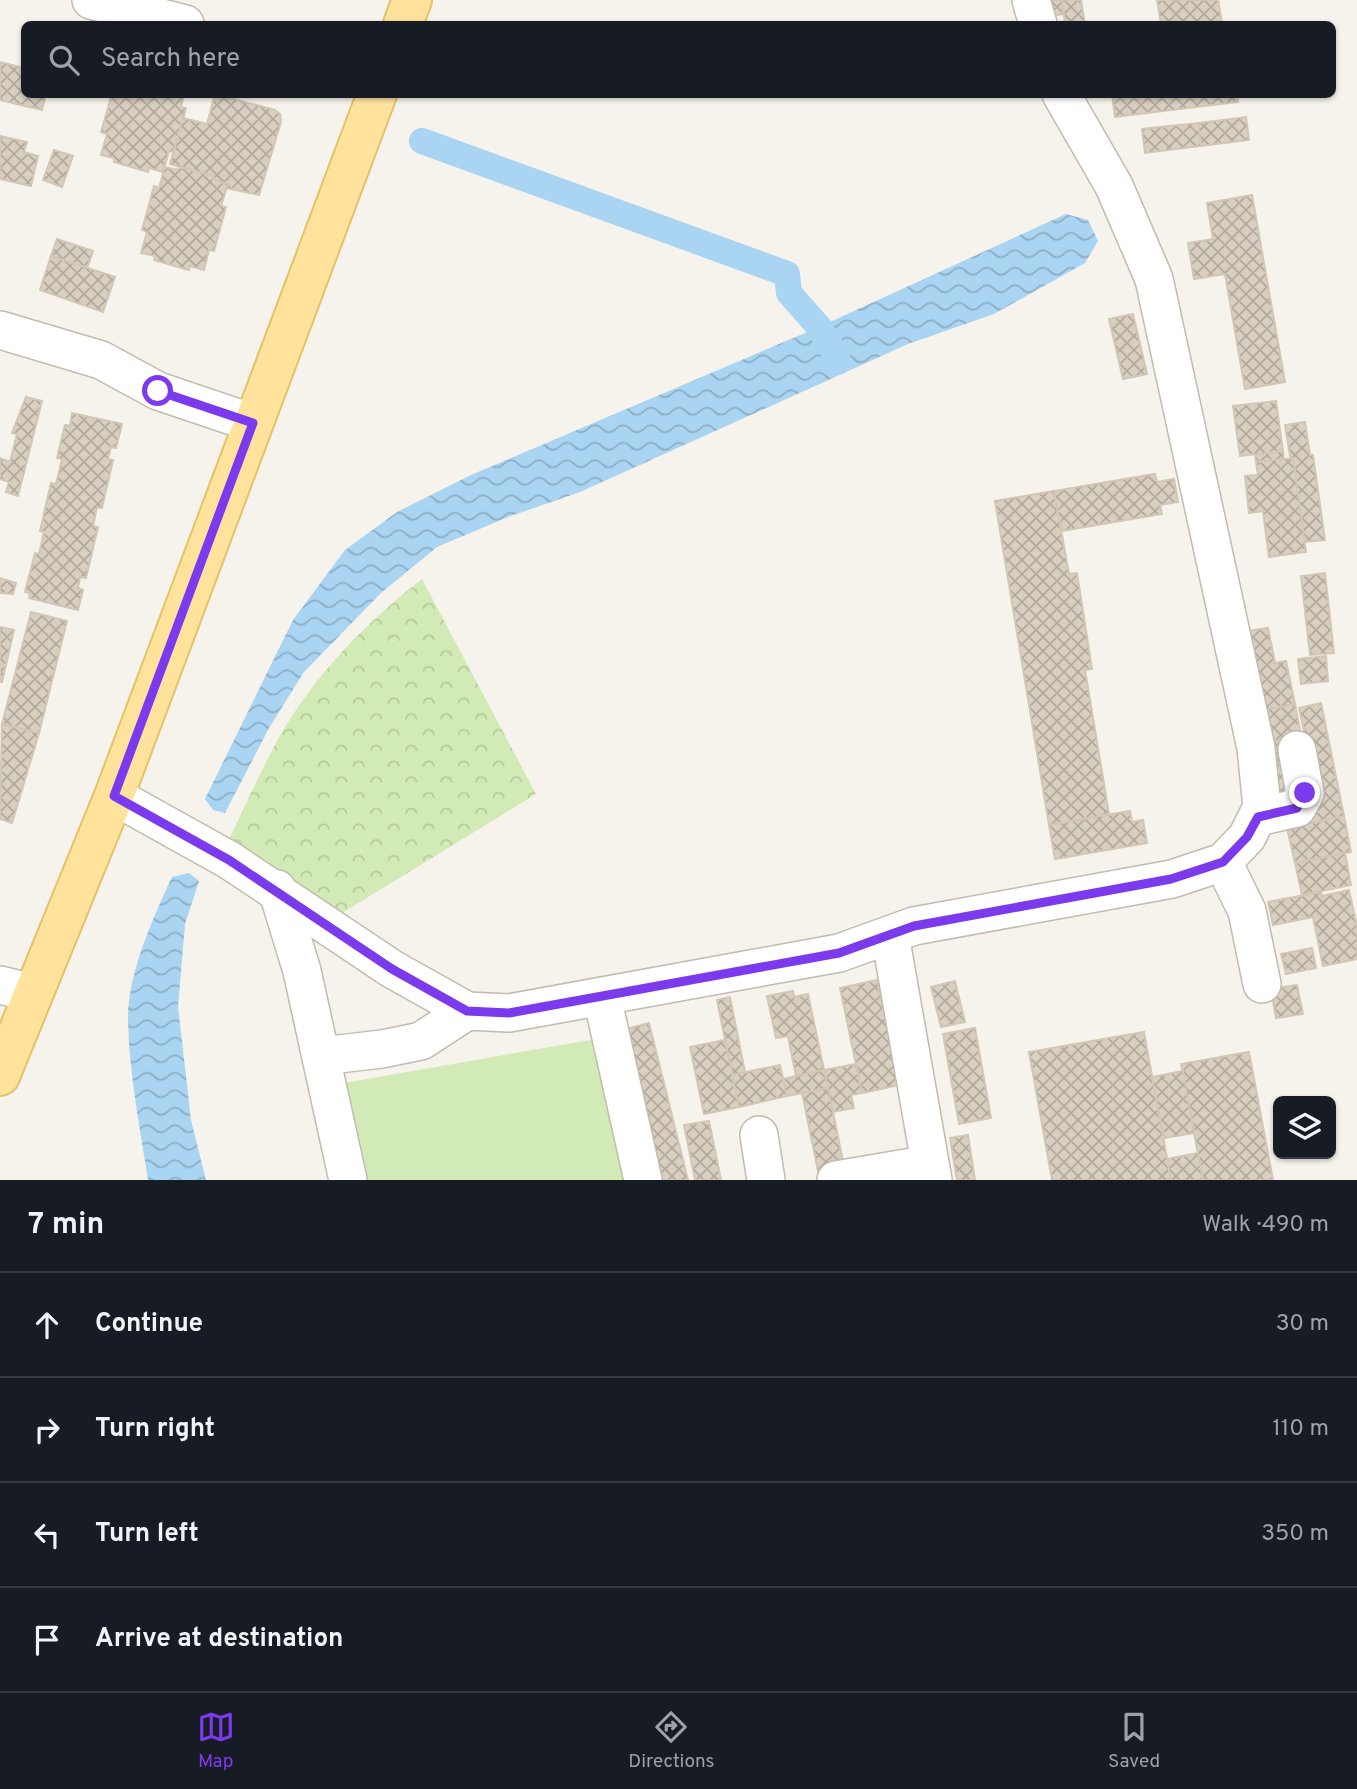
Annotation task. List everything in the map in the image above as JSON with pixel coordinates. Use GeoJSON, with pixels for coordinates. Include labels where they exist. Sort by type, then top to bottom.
{"type":"FeatureCollection","features":[{"type":"Feature","properties":{"kind":"main road"},"geometry":{"type":"LineString","coordinates":[[404,21],[412,0]]}},
{"type":"Feature","properties":{"kind":"main road"},"geometry":{"type":"LineString","coordinates":[[0,1076],[16,989],[114,796],[375,98]]}},
{"type":"Feature","properties":{"kind":"street"},"geometry":{"type":"LineString","coordinates":[[92,0],[173,21]]}},
{"type":"Feature","properties":{"kind":"street"},"geometry":{"type":"LineString","coordinates":[[1031,0],[1037,21]]}},
{"type":"Feature","properties":{"kind":"street"},"geometry":{"type":"LineString","coordinates":[[114,796],[229,860],[392,969],[467,1011],[509,1013],[839,953],[914,926],[1171,879],[1223,862],[1247,837],[1262,807],[1256,748],[1154,279],[1114,186],[1063,98]]}},
{"type":"Feature","properties":{"kind":"street"},"geometry":{"type":"LineString","coordinates":[[0,330],[101,360],[158,391],[253,423]]}},
{"type":"Feature","properties":{"kind":"street"},"geometry":{"type":"LineString","coordinates":[[1258,817],[1297,808],[1305,793],[1297,750]]}},
{"type":"Feature","properties":{"kind":"street"},"geometry":{"type":"LineString","coordinates":[[1223,862],[1247,911],[1262,984]]}},
{"type":"Feature","properties":{"kind":"street"},"geometry":{"type":"LineString","coordinates":[[277,890],[302,971],[348,1180]]}},
{"type":"Feature","properties":{"kind":"street"},"geometry":{"type":"LineString","coordinates":[[836,1180],[932,1172],[890,935]]}},
{"type":"Feature","properties":{"kind":"street"},"geometry":{"type":"LineString","coordinates":[[602,997],[643,1180]]}},
{"type":"Feature","properties":{"kind":"street"},"geometry":{"type":"LineString","coordinates":[[321,1056],[382,1049],[421,1041],[467,1011]]}},
{"type":"Feature","properties":{"kind":"street"},"geometry":{"type":"LineString","coordinates":[[759,1135],[766,1180]]}},
{"type":"Feature","properties":{"kind":"green space"},"geometry":{"type":"Polygon","coordinates":[[[422,579],[536,794],[339,915],[228,841],[278,739],[308,693],[342,652],[380,614],[422,579]]]}},
{"type":"Feature","properties":{"kind":"green space"},"geometry":{"type":"Polygon","coordinates":[[[596,1039],[630,1180],[368,1180],[344,1083],[596,1039]]]}},
{"type":"Feature","properties":{"kind":"water"},"geometry":{"type":"Polygon","coordinates":[[[1066,214],[1088,220],[1098,241],[1085,263],[994,314],[908,344],[580,492],[508,517],[437,547],[381,593],[304,672],[269,728],[225,813],[213,810],[205,799],[293,620],[345,550],[397,512],[471,475],[819,327],[1066,214]]]}},
{"type":"Feature","properties":{"kind":"water"},"geometry":{"type":"Polygon","coordinates":[[[189,873],[199,881],[185,924],[178,1007],[191,1120],[206,1180],[148,1180],[130,1060],[129,1003],[142,947],[172,877],[189,873]]]}},
{"type":"Feature","properties":{"kind":"building"},"geometry":{"type":"Polygon","coordinates":[[[1043,0],[1062,0],[1064,14],[1045,17],[1043,0]]]}},
{"type":"Feature","properties":{"kind":"building"},"geometry":{"type":"Polygon","coordinates":[[[1062,0],[1081,0],[1084,21],[1065,21],[1062,0]]]}},
{"type":"Feature","properties":{"kind":"building"},"geometry":{"type":"Polygon","coordinates":[[[1157,0],[1218,0],[1222,21],[1160,21],[1157,0]]]}},
{"type":"Feature","properties":{"kind":"building"},"geometry":{"type":"Polygon","coordinates":[[[0,62],[21,67],[21,98],[45,98],[42,110],[0,100],[0,62]]]}},
{"type":"Feature","properties":{"kind":"building"},"geometry":{"type":"Polygon","coordinates":[[[111,98],[183,98],[181,107],[186,108],[174,152],[169,151],[163,172],[149,168],[148,172],[114,162],[114,158],[101,155],[107,134],[101,132],[111,98]]]}},
{"type":"Feature","properties":{"kind":"building"},"geometry":{"type":"Polygon","coordinates":[[[214,98],[230,98],[275,110],[280,114],[281,122],[259,195],[226,188],[228,184],[213,180],[214,176],[170,164],[183,118],[207,124],[214,98]]]}},
{"type":"Feature","properties":{"kind":"building"},"geometry":{"type":"Polygon","coordinates":[[[1113,98],[1238,98],[1238,102],[1115,117],[1113,98]]]}},
{"type":"Feature","properties":{"kind":"building"},"geometry":{"type":"Polygon","coordinates":[[[1246,117],[1249,140],[1201,146],[1198,123],[1246,117]]]}},
{"type":"Feature","properties":{"kind":"building"},"geometry":{"type":"Polygon","coordinates":[[[1198,123],[1201,146],[1145,153],[1142,129],[1198,123]]]}},
{"type":"Feature","properties":{"kind":"building"},"geometry":{"type":"Polygon","coordinates":[[[0,136],[27,142],[24,152],[38,156],[31,186],[0,179],[0,136]]]}},
{"type":"Feature","properties":{"kind":"building"},"geometry":{"type":"Polygon","coordinates":[[[54,150],[73,156],[62,187],[43,180],[54,150]]]}},
{"type":"Feature","properties":{"kind":"building"},"geometry":{"type":"Polygon","coordinates":[[[165,167],[178,170],[179,167],[214,176],[213,180],[228,184],[221,206],[226,207],[214,251],[209,250],[204,270],[190,266],[189,270],[154,260],[155,256],[141,253],[147,232],[142,230],[154,186],[159,188],[165,167]]]}},
{"type":"Feature","properties":{"kind":"building"},"geometry":{"type":"Polygon","coordinates":[[[1252,195],[1285,382],[1245,389],[1225,274],[1194,279],[1188,243],[1213,239],[1207,203],[1252,195]]]}},
{"type":"Feature","properties":{"kind":"building"},"geometry":{"type":"Polygon","coordinates":[[[57,239],[93,251],[87,268],[51,256],[57,239]]]}},
{"type":"Feature","properties":{"kind":"building"},"geometry":{"type":"Polygon","coordinates":[[[51,256],[115,277],[103,312],[40,290],[51,256]]]}},
{"type":"Feature","properties":{"kind":"building"},"geometry":{"type":"Polygon","coordinates":[[[1133,314],[1147,374],[1123,379],[1109,319],[1133,314]]]}},
{"type":"Feature","properties":{"kind":"building"},"geometry":{"type":"Polygon","coordinates":[[[26,397],[42,401],[18,496],[6,492],[9,482],[0,479],[0,458],[10,462],[17,434],[12,433],[26,397]]]}},
{"type":"Feature","properties":{"kind":"building"},"geometry":{"type":"Polygon","coordinates":[[[1276,401],[1283,451],[1240,456],[1233,406],[1276,401]]]}},
{"type":"Feature","properties":{"kind":"building"},"geometry":{"type":"Polygon","coordinates":[[[72,413],[122,424],[116,448],[111,447],[108,459],[113,460],[102,508],[97,507],[93,526],[98,527],[86,578],[80,577],[78,588],[83,590],[78,610],[29,598],[30,593],[25,592],[35,553],[39,554],[44,532],[40,531],[51,483],[56,484],[62,459],[57,458],[65,425],[70,426],[72,413]]]}},
{"type":"Feature","properties":{"kind":"building"},"geometry":{"type":"Polygon","coordinates":[[[1305,422],[1310,455],[1313,455],[1325,540],[1304,542],[1285,425],[1305,422]]]}},
{"type":"Feature","properties":{"kind":"building"},"geometry":{"type":"Polygon","coordinates":[[[1283,451],[1284,459],[1256,462],[1255,455],[1283,451]]]}},
{"type":"Feature","properties":{"kind":"building"},"geometry":{"type":"Polygon","coordinates":[[[1293,458],[1306,552],[1269,557],[1263,511],[1249,513],[1245,476],[1258,475],[1256,462],[1293,458]]]}},
{"type":"Feature","properties":{"kind":"building"},"geometry":{"type":"Polygon","coordinates":[[[1155,474],[1157,482],[1174,479],[1178,502],[1160,505],[1162,514],[1061,531],[1054,491],[1155,474]]]}},
{"type":"Feature","properties":{"kind":"building"},"geometry":{"type":"Polygon","coordinates":[[[1054,491],[1069,574],[1077,573],[1092,669],[1085,670],[1109,814],[1049,825],[995,501],[1054,491]]]}},
{"type":"Feature","properties":{"kind":"building"},"geometry":{"type":"Polygon","coordinates":[[[1325,573],[1334,653],[1310,655],[1301,576],[1325,573]]]}},
{"type":"Feature","properties":{"kind":"building"},"geometry":{"type":"Polygon","coordinates":[[[0,578],[16,583],[13,594],[0,593],[0,578]]]}},
{"type":"Feature","properties":{"kind":"building"},"geometry":{"type":"Polygon","coordinates":[[[31,612],[67,621],[39,733],[2,724],[31,612]]]}},
{"type":"Feature","properties":{"kind":"building"},"geometry":{"type":"Polygon","coordinates":[[[0,627],[14,630],[2,682],[0,682],[0,627]]]}},
{"type":"Feature","properties":{"kind":"building"},"geometry":{"type":"Polygon","coordinates":[[[1268,628],[1275,663],[1286,661],[1295,704],[1263,710],[1248,631],[1268,628]]]}},
{"type":"Feature","properties":{"kind":"building"},"geometry":{"type":"Polygon","coordinates":[[[1326,656],[1328,681],[1301,684],[1298,659],[1326,656]]]}},
{"type":"Feature","properties":{"kind":"building"},"geometry":{"type":"Polygon","coordinates":[[[1321,703],[1344,816],[1287,828],[1319,802],[1299,708],[1321,703]]]}},
{"type":"Feature","properties":{"kind":"building"},"geometry":{"type":"Polygon","coordinates":[[[1295,704],[1301,736],[1270,742],[1263,710],[1295,704]]]}},
{"type":"Feature","properties":{"kind":"building"},"geometry":{"type":"Polygon","coordinates":[[[2,724],[39,733],[12,823],[0,819],[2,724]]]}},
{"type":"Feature","properties":{"kind":"building"},"geometry":{"type":"Polygon","coordinates":[[[1282,740],[1294,799],[1281,801],[1270,742],[1282,740]]]}},
{"type":"Feature","properties":{"kind":"building"},"geometry":{"type":"Polygon","coordinates":[[[1130,811],[1132,822],[1143,820],[1147,843],[1055,859],[1049,825],[1130,811]]]}},
{"type":"Feature","properties":{"kind":"building"},"geometry":{"type":"Polygon","coordinates":[[[1344,816],[1351,852],[1295,863],[1287,828],[1344,816]]]}},
{"type":"Feature","properties":{"kind":"building"},"geometry":{"type":"Polygon","coordinates":[[[1345,853],[1351,885],[1302,895],[1295,863],[1345,853]]]}},
{"type":"Feature","properties":{"kind":"building"},"geometry":{"type":"Polygon","coordinates":[[[1349,890],[1357,926],[1357,959],[1323,966],[1313,917],[1273,925],[1268,902],[1321,892],[1322,896],[1349,890]]]}},
{"type":"Feature","properties":{"kind":"building"},"geometry":{"type":"Polygon","coordinates":[[[1312,948],[1316,968],[1286,974],[1281,954],[1312,948]]]}},
{"type":"Feature","properties":{"kind":"building"},"geometry":{"type":"Polygon","coordinates":[[[877,980],[899,1085],[862,1093],[840,988],[877,980]]]}},
{"type":"Feature","properties":{"kind":"building"},"geometry":{"type":"Polygon","coordinates":[[[955,981],[965,1022],[941,1027],[931,987],[955,981]]]}},
{"type":"Feature","properties":{"kind":"building"},"geometry":{"type":"Polygon","coordinates":[[[1297,985],[1303,1014],[1276,1018],[1271,989],[1297,985]]]}},
{"type":"Feature","properties":{"kind":"building"},"geometry":{"type":"Polygon","coordinates":[[[793,991],[794,997],[808,994],[824,1070],[796,1076],[788,1036],[776,1038],[767,996],[793,991]]]}},
{"type":"Feature","properties":{"kind":"building"},"geometry":{"type":"Polygon","coordinates":[[[730,997],[745,1072],[732,1075],[717,1000],[730,997]]]}},
{"type":"Feature","properties":{"kind":"building"},"geometry":{"type":"Polygon","coordinates":[[[649,1023],[688,1180],[660,1180],[622,1030],[649,1023]]]}},
{"type":"Feature","properties":{"kind":"building"},"geometry":{"type":"Polygon","coordinates":[[[975,1028],[991,1118],[959,1124],[943,1034],[975,1028]]]}},
{"type":"Feature","properties":{"kind":"building"},"geometry":{"type":"Polygon","coordinates":[[[1144,1032],[1171,1180],[1052,1180],[1029,1052],[1144,1032]]]}},
{"type":"Feature","properties":{"kind":"building"},"geometry":{"type":"Polygon","coordinates":[[[725,1040],[739,1107],[704,1114],[690,1047],[725,1040]]]}},
{"type":"Feature","properties":{"kind":"building"},"geometry":{"type":"Polygon","coordinates":[[[1249,1052],[1273,1180],[1203,1180],[1181,1064],[1249,1052]]]}},
{"type":"Feature","properties":{"kind":"building"},"geometry":{"type":"Polygon","coordinates":[[[856,1064],[862,1093],[851,1095],[854,1108],[832,1112],[824,1070],[856,1064]]]}},
{"type":"Feature","properties":{"kind":"building"},"geometry":{"type":"Polygon","coordinates":[[[780,1065],[787,1096],[739,1107],[732,1075],[780,1065]]]}},
{"type":"Feature","properties":{"kind":"building"},"geometry":{"type":"Polygon","coordinates":[[[824,1070],[828,1088],[787,1096],[783,1079],[824,1070]]]}},
{"type":"Feature","properties":{"kind":"building"},"geometry":{"type":"Polygon","coordinates":[[[1183,1071],[1194,1133],[1164,1138],[1152,1077],[1183,1071]]]}},
{"type":"Feature","properties":{"kind":"building"},"geometry":{"type":"Polygon","coordinates":[[[828,1088],[844,1166],[818,1171],[802,1093],[828,1088]]]}},
{"type":"Feature","properties":{"kind":"building"},"geometry":{"type":"Polygon","coordinates":[[[709,1121],[721,1180],[695,1180],[684,1125],[709,1121]]]}},
{"type":"Feature","properties":{"kind":"building"},"geometry":{"type":"Polygon","coordinates":[[[968,1135],[975,1180],[957,1180],[950,1138],[968,1135]]]}},
{"type":"Feature","properties":{"kind":"building"},"geometry":{"type":"Polygon","coordinates":[[[1198,1153],[1203,1180],[1171,1180],[1167,1159],[1198,1153]]]}},
{"type":"Feature","properties":{"kind":"waterway"},"geometry":{"type":"LineString","coordinates":[[422,141],[787,274],[789,293],[819,327],[837,357]]}},
{"type":"Feature","properties":{"kind":"route"},"geometry":{"type":"LineString","coordinates":[[158,391],[253,423],[114,796],[229,860],[392,969],[467,1011],[509,1013],[839,953],[914,926],[1171,879],[1223,862],[1247,837],[1258,817],[1297,808],[1305,793]]}}]}
